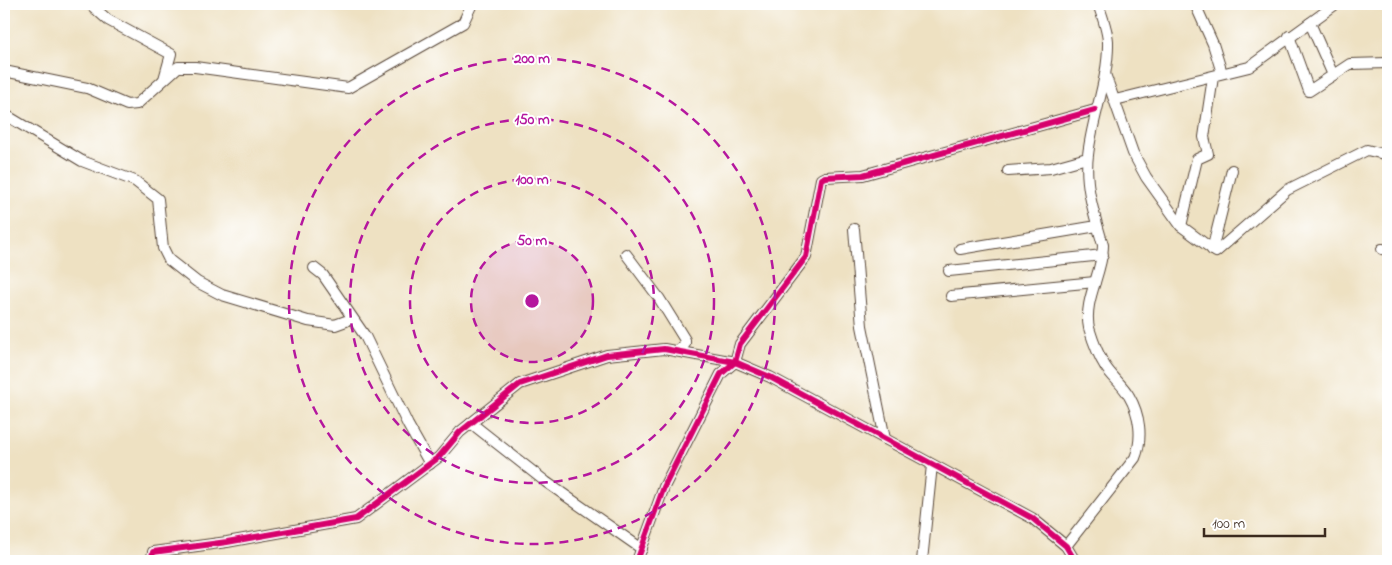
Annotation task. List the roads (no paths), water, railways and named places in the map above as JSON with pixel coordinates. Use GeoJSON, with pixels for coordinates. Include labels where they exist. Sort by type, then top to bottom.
{"type":"FeatureCollection","features":[{"type":"Feature","properties":{"kind":"street"},"geometry":{"type":"LineString","coordinates":[[90,4],[108,20],[171,54],[163,80]]}},
{"type":"Feature","properties":{"kind":"street"},"geometry":{"type":"LineString","coordinates":[[4,71],[87,88],[126,105],[137,104],[178,67],[195,67],[348,88],[463,23],[472,4]]}},
{"type":"Feature","properties":{"kind":"street"},"geometry":{"type":"LineString","coordinates":[[1066,546],[1135,458],[1140,446],[1140,426],[1130,396],[1105,367],[1095,346],[1089,325],[1090,301],[1103,255],[1103,246],[1089,186],[1087,158],[1095,110],[1105,74],[1108,40],[1098,4]]}},
{"type":"Feature","properties":{"kind":"street"},"geometry":{"type":"LineString","coordinates":[[1181,226],[1197,159],[1208,154],[1204,137],[1217,75],[1213,44],[1196,4]]}},
{"type":"Feature","properties":{"kind":"street"},"geometry":{"type":"LineString","coordinates":[[1115,100],[1249,67],[1289,36],[1336,4]]}},
{"type":"Feature","properties":{"kind":"street"},"geometry":{"type":"LineString","coordinates":[[1310,22],[1333,75]]}},
{"type":"Feature","properties":{"kind":"street"},"geometry":{"type":"LineString","coordinates":[[1289,36],[1309,91],[1350,64],[1388,64]]}},
{"type":"Feature","properties":{"kind":"street"},"geometry":{"type":"LineString","coordinates":[[1105,74],[1132,153],[1146,178],[1181,226],[1216,252],[1287,190],[1367,150],[1388,155]]}},
{"type":"Feature","properties":{"kind":"street"},"geometry":{"type":"LineString","coordinates":[[637,561],[664,487],[720,374],[736,362],[740,344],[806,257],[823,178],[863,174],[1095,110]]}},
{"type":"Feature","properties":{"kind":"street"},"geometry":{"type":"LineString","coordinates":[[4,114],[82,161],[135,181],[158,199],[163,248],[169,260],[197,282],[222,295],[308,321],[335,325],[346,321]]}},
{"type":"Feature","properties":{"kind":"street"},"geometry":{"type":"LineString","coordinates":[[1008,171],[1051,168],[1087,158]]}},
{"type":"Feature","properties":{"kind":"street"},"geometry":{"type":"LineString","coordinates":[[1212,250],[1232,170]]}},
{"type":"Feature","properties":{"kind":"street"},"geometry":{"type":"LineString","coordinates":[[960,249],[1097,226]]}},
{"type":"Feature","properties":{"kind":"street"},"geometry":{"type":"LineString","coordinates":[[854,229],[862,326],[885,440]]}},
{"type":"Feature","properties":{"kind":"street"},"geometry":{"type":"LineString","coordinates":[[626,254],[659,298],[684,340],[685,344],[678,352]]}},
{"type":"Feature","properties":{"kind":"street"},"geometry":{"type":"LineString","coordinates":[[949,271],[1103,255]]}},
{"type":"Feature","properties":{"kind":"street"},"geometry":{"type":"LineString","coordinates":[[314,268],[323,275],[364,336],[408,425],[430,464]]}},
{"type":"Feature","properties":{"kind":"street"},"geometry":{"type":"LineString","coordinates":[[951,296],[1095,282]]}},
{"type":"Feature","properties":{"kind":"street"},"geometry":{"type":"LineString","coordinates":[[151,561],[153,552],[227,542],[356,519],[430,464],[471,423],[520,384],[607,355],[664,349],[736,362],[770,377],[1032,518],[1066,546],[1075,561]]}},
{"type":"Feature","properties":{"kind":"street"},"geometry":{"type":"LineString","coordinates":[[471,423],[546,482],[642,549]]}},
{"type":"Feature","properties":{"kind":"street"},"geometry":{"type":"LineString","coordinates":[[922,561],[932,465]]}}]}
